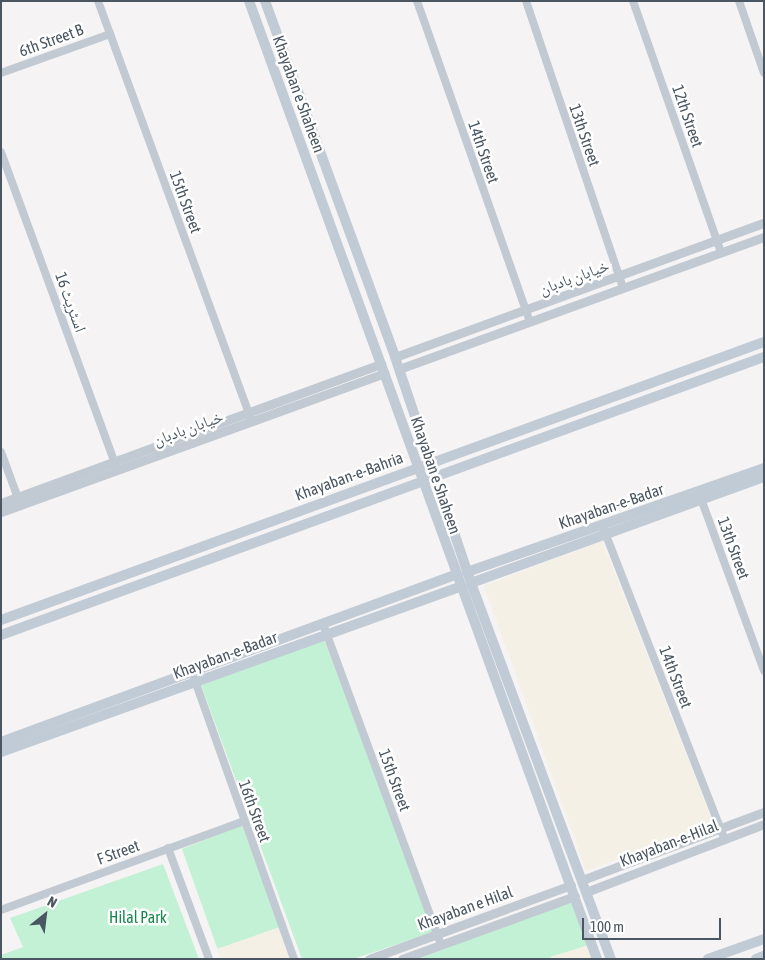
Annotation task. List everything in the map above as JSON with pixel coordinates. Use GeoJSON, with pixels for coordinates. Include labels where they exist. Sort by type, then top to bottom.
{"type":"FeatureCollection","features":[{"type":"Feature","properties":{"kind":"main road","name":"Khayaban e Shaheen"},"geometry":{"type":"LineString","coordinates":[[249,1],[460,587],[576,896],[597,959]]}},
{"type":"Feature","properties":{"kind":"main road","name":"Khayaban e Shaheen"},"geometry":{"type":"LineString","coordinates":[[265,1],[395,357],[432,462],[471,583],[611,959]]}},
{"type":"Feature","properties":{"kind":"main road","name":"Khayaban-e-Bahria"},"geometry":{"type":"LineString","coordinates":[[1,620],[764,342]]}},
{"type":"Feature","properties":{"kind":"main road","name":"Khayaban-e-Bahria"},"geometry":{"type":"LineString","coordinates":[[1,634],[436,478],[764,357]]}},
{"type":"Feature","properties":{"kind":"main road","name":"Khayaban-e-Badar"},"geometry":{"type":"LineString","coordinates":[[468,572],[604,529],[700,495],[764,468]]}},
{"type":"Feature","properties":{"kind":"main road","name":"Khayaban-e-Badar"},"geometry":{"type":"LineString","coordinates":[[700,495],[764,477]]}},
{"type":"Feature","properties":{"kind":"main road","name":"Khayaban-e-Badar"},"geometry":{"type":"LineString","coordinates":[[471,583],[604,529]]}},
{"type":"Feature","properties":{"kind":"main road","name":"Khayaban-e-Badar"},"geometry":{"type":"LineString","coordinates":[[1,752],[193,677],[324,629],[456,576]]}},
{"type":"Feature","properties":{"kind":"main road","name":"Khayaban-e-Badar"},"geometry":{"type":"LineString","coordinates":[[324,629],[460,587]]}},
{"type":"Feature","properties":{"kind":"main road"},"geometry":{"type":"LineString","coordinates":[[488,662],[499,658]]}},
{"type":"Feature","properties":{"kind":"main road","name":"Khayaban-e-Badar"},"geometry":{"type":"LineString","coordinates":[[1,742],[193,677]]}},
{"type":"Feature","properties":{"kind":"main road"},"geometry":{"type":"LineString","coordinates":[[708,959],[764,939]]}},
{"type":"Feature","properties":{"kind":"main road"},"geometry":{"type":"LineString","coordinates":[[756,959],[764,956]]}},
{"type":"Feature","properties":{"kind":"street","name":"15th Street"},"geometry":{"type":"LineString","coordinates":[[98,1],[251,417]]}},
{"type":"Feature","properties":{"kind":"street","name":"14th Street"},"geometry":{"type":"LineString","coordinates":[[417,1],[530,322]]}},
{"type":"Feature","properties":{"kind":"street","name":"13th Street"},"geometry":{"type":"LineString","coordinates":[[526,1],[623,288]]}},
{"type":"Feature","properties":{"kind":"street","name":"12th Street"},"geometry":{"type":"LineString","coordinates":[[633,1],[720,252]]}},
{"type":"Feature","properties":{"kind":"street"},"geometry":{"type":"LineString","coordinates":[[739,1],[764,73]]}},
{"type":"Feature","properties":{"kind":"street","name":"6th Street B"},"geometry":{"type":"LineString","coordinates":[[1,73],[110,34]]}},
{"type":"Feature","properties":{"kind":"street","name":"اسٹریٹ 16"},"geometry":{"type":"LineString","coordinates":[[1,152],[116,466]]}},
{"type":"Feature","properties":{"kind":"street","name":"خیابان بادبان"},"geometry":{"type":"LineString","coordinates":[[395,357],[764,223]]}},
{"type":"Feature","properties":{"kind":"street","name":"خیابان بادبان"},"geometry":{"type":"LineString","coordinates":[[399,369],[764,237]]}},
{"type":"Feature","properties":{"kind":"street","name":"خیابان بادبان"},"geometry":{"type":"LineString","coordinates":[[1,512],[19,501],[383,369]]}},
{"type":"Feature","properties":{"kind":"street"},"geometry":{"type":"LineString","coordinates":[[1,452],[19,501]]}},
{"type":"Feature","properties":{"kind":"street","name":"13th Street"},"geometry":{"type":"LineString","coordinates":[[700,495],[764,671]]}},
{"type":"Feature","properties":{"kind":"street","name":"خیابان بادبان"},"geometry":{"type":"LineString","coordinates":[[1,503],[19,501]]}},
{"type":"Feature","properties":{"kind":"street","name":"14th Street"},"geometry":{"type":"LineString","coordinates":[[604,529],[724,838]]}},
{"type":"Feature","properties":{"kind":"street","name":"15th Street"},"geometry":{"type":"LineString","coordinates":[[324,629],[442,945]]}},
{"type":"Feature","properties":{"kind":"street","name":"16th Street"},"geometry":{"type":"LineString","coordinates":[[193,677],[294,959]]}},
{"type":"Feature","properties":{"kind":"street"},"geometry":{"type":"LineString","coordinates":[[582,880],[764,812]]}},
{"type":"Feature","properties":{"kind":"street","name":"F Street"},"geometry":{"type":"LineString","coordinates":[[1,910],[244,820]]}},
{"type":"Feature","properties":{"kind":"street","name":"Khayaban-e-Hilal"},"geometry":{"type":"LineString","coordinates":[[586,892],[764,824]]}},
{"type":"Feature","properties":{"kind":"street"},"geometry":{"type":"LineString","coordinates":[[168,848],[209,959]]}},
{"type":"Feature","properties":{"kind":"street","name":"Khayaban e Hilal"},"geometry":{"type":"LineString","coordinates":[[369,959],[571,885]]}},
{"type":"Feature","properties":{"kind":"street"},"geometry":{"type":"LineString","coordinates":[[402,959],[576,896]]}},
{"type":"Feature","properties":{"kind":"green space"},"geometry":{"type":"Polygon","coordinates":[[[324,639],[434,932],[353,959],[302,959],[201,685],[324,639]]]}},
{"type":"Feature","properties":{"kind":"green space"},"geometry":{"type":"Polygon","coordinates":[[[242,825],[280,927],[218,949],[221,959],[182,849],[242,825]]]}},
{"type":"Feature","properties":{"kind":"green space","name":"Hilal Park"},"geometry":{"type":"Polygon","coordinates":[[[163,864],[199,959],[1,959],[1,955],[23,947],[10,918],[163,864]]]}},
{"type":"Feature","properties":{"kind":"green space"},"geometry":{"type":"Polygon","coordinates":[[[574,900],[589,945],[551,957],[552,959],[418,959],[574,900]]]}},
{"type":"Feature","properties":{"kind":"sand"},"geometry":{"type":"Polygon","coordinates":[[[602,541],[713,823],[586,871],[484,586],[602,541]]]}},
{"type":"Feature","properties":{"kind":"sand"},"geometry":{"type":"Polygon","coordinates":[[[280,927],[292,959],[221,959],[217,949],[280,927]]]}},
{"type":"Feature","properties":{"kind":"sand"},"geometry":{"type":"Polygon","coordinates":[[[589,945],[594,959],[552,959],[551,957],[589,945]]]}}]}
